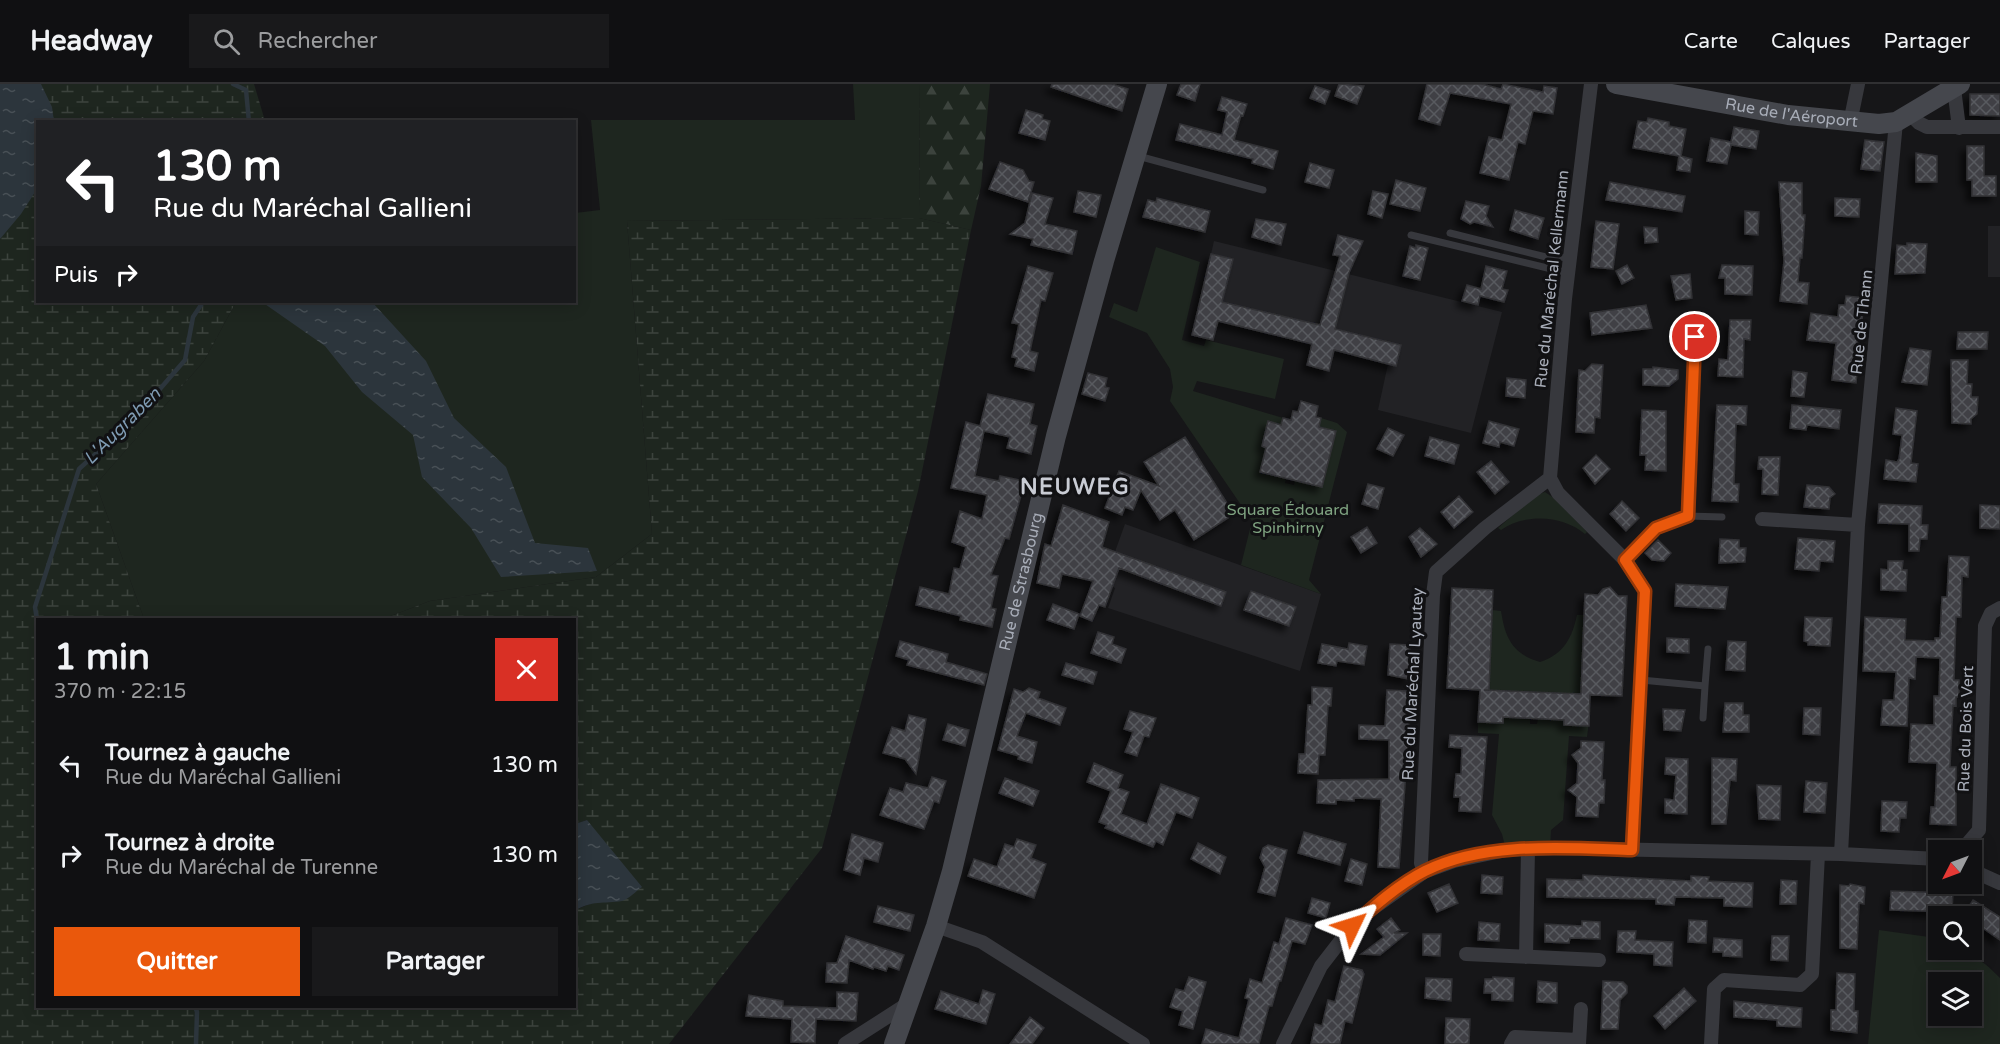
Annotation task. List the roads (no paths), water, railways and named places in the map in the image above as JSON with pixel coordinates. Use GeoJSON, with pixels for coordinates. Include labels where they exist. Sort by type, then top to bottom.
{"type":"FeatureCollection","features":[{"type":"Feature","properties":{"kind":"main road","name":"Rue de Strasbourg"},"geometry":{"type":"LineString","coordinates":[[894,1044],[936,926],[987,730],[1056,436],[1157,84]]}},
{"type":"Feature","properties":{"kind":"main road","name":"Rue de l'Aéroport"},"geometry":{"type":"LineString","coordinates":[[1616,84],[1850,123],[1904,118]]}},
{"type":"Feature","properties":{"kind":"main road"},"geometry":{"type":"LineString","coordinates":[[1904,118],[1957,86]]}},
{"type":"Feature","properties":{"kind":"street","name":"Rue du Maréchal Kellermann"},"geometry":{"type":"LineString","coordinates":[[1550,478],[1569,273],[1591,84]]}},
{"type":"Feature","properties":{"kind":"street"},"geometry":{"type":"LineString","coordinates":[[1850,123],[1858,84]]}},
{"type":"Feature","properties":{"kind":"street"},"geometry":{"type":"LineString","coordinates":[[1957,86],[1959,128]]}},
{"type":"Feature","properties":{"kind":"street"},"geometry":{"type":"LineString","coordinates":[[1904,118],[1927,127],[2000,127]]}},
{"type":"Feature","properties":{"kind":"street","name":"Rue de Thann"},"geometry":{"type":"LineString","coordinates":[[1841,854],[1858,525],[1904,118]]}},
{"type":"Feature","properties":{"kind":"street"},"geometry":{"type":"LineString","coordinates":[[1625,560],[1656,528],[1688,516],[1695,337],[1685,336]]}},
{"type":"Feature","properties":{"kind":"street"},"geometry":{"type":"LineString","coordinates":[[1550,478],[1558,493],[1625,560],[1645,591],[1632,850]]}},
{"type":"Feature","properties":{"kind":"street","name":"Rue du Maréchal Lyautey"},"geometry":{"type":"LineString","coordinates":[[1424,872],[1422,852],[1433,595],[1436,572],[1485,528],[1550,478]]}},
{"type":"Feature","properties":{"kind":"street"},"geometry":{"type":"LineString","coordinates":[[1762,519],[1858,525]]}},
{"type":"Feature","properties":{"kind":"street","name":"Rue du Bois Vert"},"geometry":{"type":"LineString","coordinates":[[1970,840],[1979,830],[1985,627],[1991,614],[2000,608]]}},
{"type":"Feature","properties":{"kind":"street"},"geometry":{"type":"LineString","coordinates":[[1526,957],[1528,849]]}},
{"type":"Feature","properties":{"kind":"street"},"geometry":{"type":"LineString","coordinates":[[1282,1044],[1321,966],[1352,926],[1424,872],[1454,861],[1506,850],[1528,849],[1841,854],[1928,858]]}},
{"type":"Feature","properties":{"kind":"street"},"geometry":{"type":"LineString","coordinates":[[1711,1044],[1714,989],[1724,980],[1800,985],[1812,974],[1818,854]]}},
{"type":"Feature","properties":{"kind":"street"},"geometry":{"type":"LineString","coordinates":[[1982,875],[2000,883]]}},
{"type":"Feature","properties":{"kind":"street"},"geometry":{"type":"LineString","coordinates":[[936,926],[982,942],[1143,1044]]}},
{"type":"Feature","properties":{"kind":"street"},"geometry":{"type":"LineString","coordinates":[[1466,954],[1599,960]]}},
{"type":"Feature","properties":{"kind":"street"},"geometry":{"type":"LineString","coordinates":[[845,1044],[910,1002]]}},
{"type":"Feature","properties":{"kind":"street"},"geometry":{"type":"LineString","coordinates":[[1511,1044],[1515,1037],[1579,1042],[1581,1009]]}},
{"type":"Feature","properties":{"kind":"lane"},"geometry":{"type":"LineString","coordinates":[[1135,155],[1263,190]]}},
{"type":"Feature","properties":{"kind":"lane"},"geometry":{"type":"LineString","coordinates":[[1450,233],[1550,258],[1571,257]]}},
{"type":"Feature","properties":{"kind":"lane"},"geometry":{"type":"LineString","coordinates":[[1410,235],[1569,273]]}},
{"type":"Feature","properties":{"kind":"lane"},"geometry":{"type":"LineString","coordinates":[[1688,516],[1722,517]]}},
{"type":"Feature","properties":{"kind":"lane"},"geometry":{"type":"LineString","coordinates":[[1703,718],[1708,649]]}},
{"type":"Feature","properties":{"kind":"lane"},"geometry":{"type":"LineString","coordinates":[[1641,680],[1705,686]]}},
{"type":"Feature","properties":{"kind":"water"},"geometry":{"type":"Polygon","coordinates":[[[0,84],[41,84],[52,107],[54,120],[36,120],[36,191],[21,214],[0,239],[0,84]]]}},
{"type":"Feature","properties":{"kind":"water"},"geometry":{"type":"Polygon","coordinates":[[[263,303],[373,303],[426,361],[454,418],[506,467],[535,543],[588,548],[597,571],[501,577],[471,528],[422,477],[413,435],[362,392],[325,346],[263,303]]]}},
{"type":"Feature","properties":{"kind":"water"},"geometry":{"type":"Polygon","coordinates":[[[587,820],[642,887],[622,901],[592,904],[576,910],[576,824],[587,820]]]}},
{"type":"Feature","properties":{"kind":"waterway","name":"L'Augraben"},"geometry":{"type":"LineString","coordinates":[[233,84],[246,90],[249,120]]}},
{"type":"Feature","properties":{"kind":"waterway","name":"L'Augraben"},"geometry":{"type":"LineString","coordinates":[[37,618],[35,607],[79,469],[134,419],[185,360],[193,317],[202,303]]}},
{"type":"Feature","properties":{"kind":"waterway","name":"L'Augraben"},"geometry":{"type":"LineString","coordinates":[[196,1008],[196,1044]]}},
{"type":"Feature","properties":{"kind":"district","name":"NEUWEG"},"geometry":{"type":"Point","coordinates":[1075,487]}},
{"type":"Feature","properties":{"kind":"park label","name":"Square Édouard Spinhirny"},"geometry":{"type":"Point","coordinates":[1288,519]}}]}
